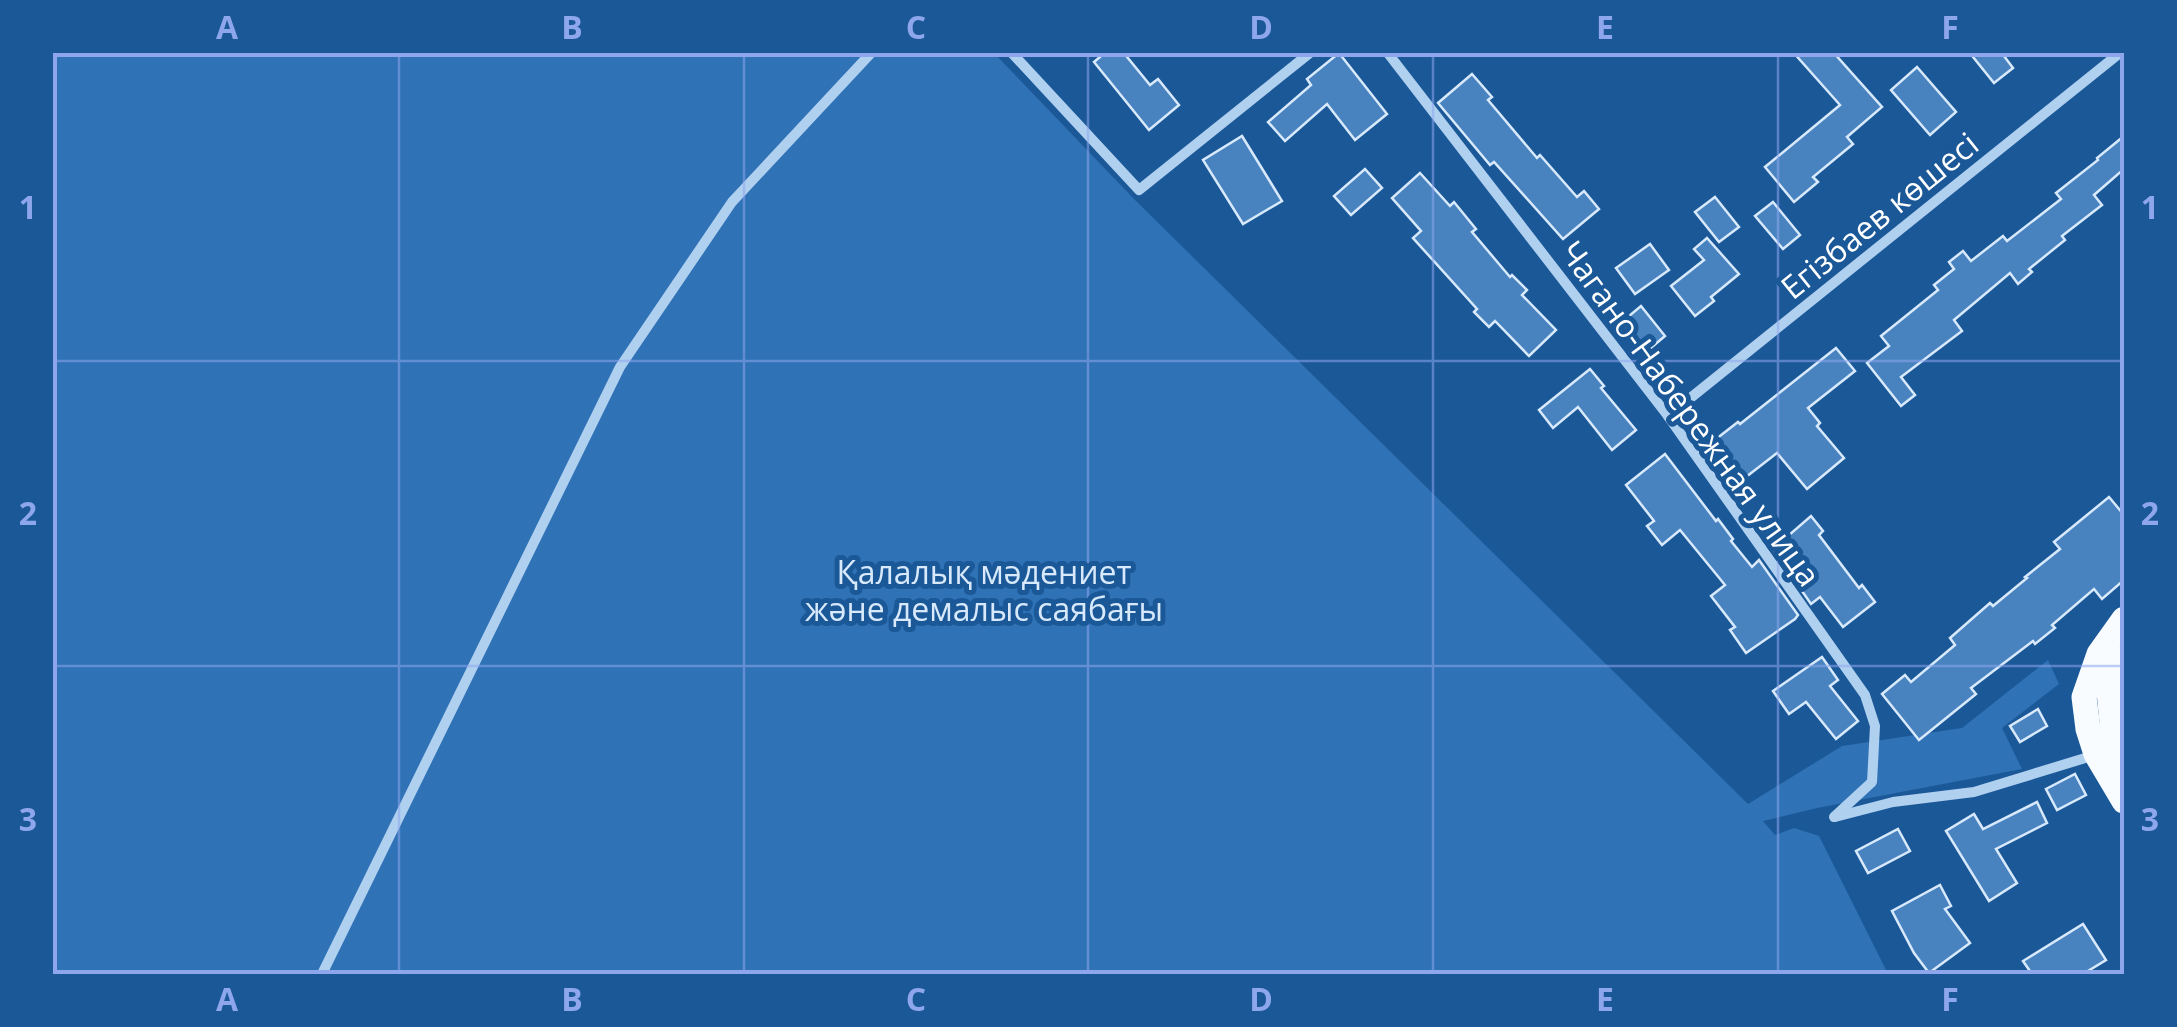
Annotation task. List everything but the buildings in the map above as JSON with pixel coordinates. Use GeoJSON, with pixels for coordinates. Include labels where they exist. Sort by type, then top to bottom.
{"type":"FeatureCollection","features":[{"type":"Feature","properties":{"kind":"main road"},"geometry":{"type":"LineString","coordinates":[[2124,619],[2112,656],[2109,692],[2113,731],[2124,760]]}},
{"type":"Feature","properties":{"kind":"main road"},"geometry":{"type":"LineString","coordinates":[[2112,656],[2084,697],[2096,754],[2124,801]]}},
{"type":"Feature","properties":{"kind":"street"},"geometry":{"type":"LineString","coordinates":[[322,974],[620,366],[732,202],[872,52]]}},
{"type":"Feature","properties":{"kind":"street"},"geometry":{"type":"LineString","coordinates":[[1011,52],[1138,190],[1310,52]]}},
{"type":"Feature","properties":{"kind":"street","name":"Чагано-Набережная улица"},"geometry":{"type":"LineString","coordinates":[[1387,52],[1668,416],[1866,695],[1875,726],[1872,782],[1834,817],[1894,802],[1974,792],[2096,754]]}},
{"type":"Feature","properties":{"kind":"street","name":"Егізбаев көшесі"},"geometry":{"type":"LineString","coordinates":[[1668,416],[2122,52]]}},
{"type":"Feature","properties":{"kind":"green space","name":"Қалалық мәдениет және демалыс саябағы"},"geometry":{"type":"Polygon","coordinates":[[[52,53],[994,53],[1135,200],[1748,804],[1842,746],[1962,728],[2048,660],[2059,684],[2002,728],[2022,769],[1763,821],[1775,835],[1794,828],[1819,836],[1888,974],[53,974],[52,53]]]}}]}
